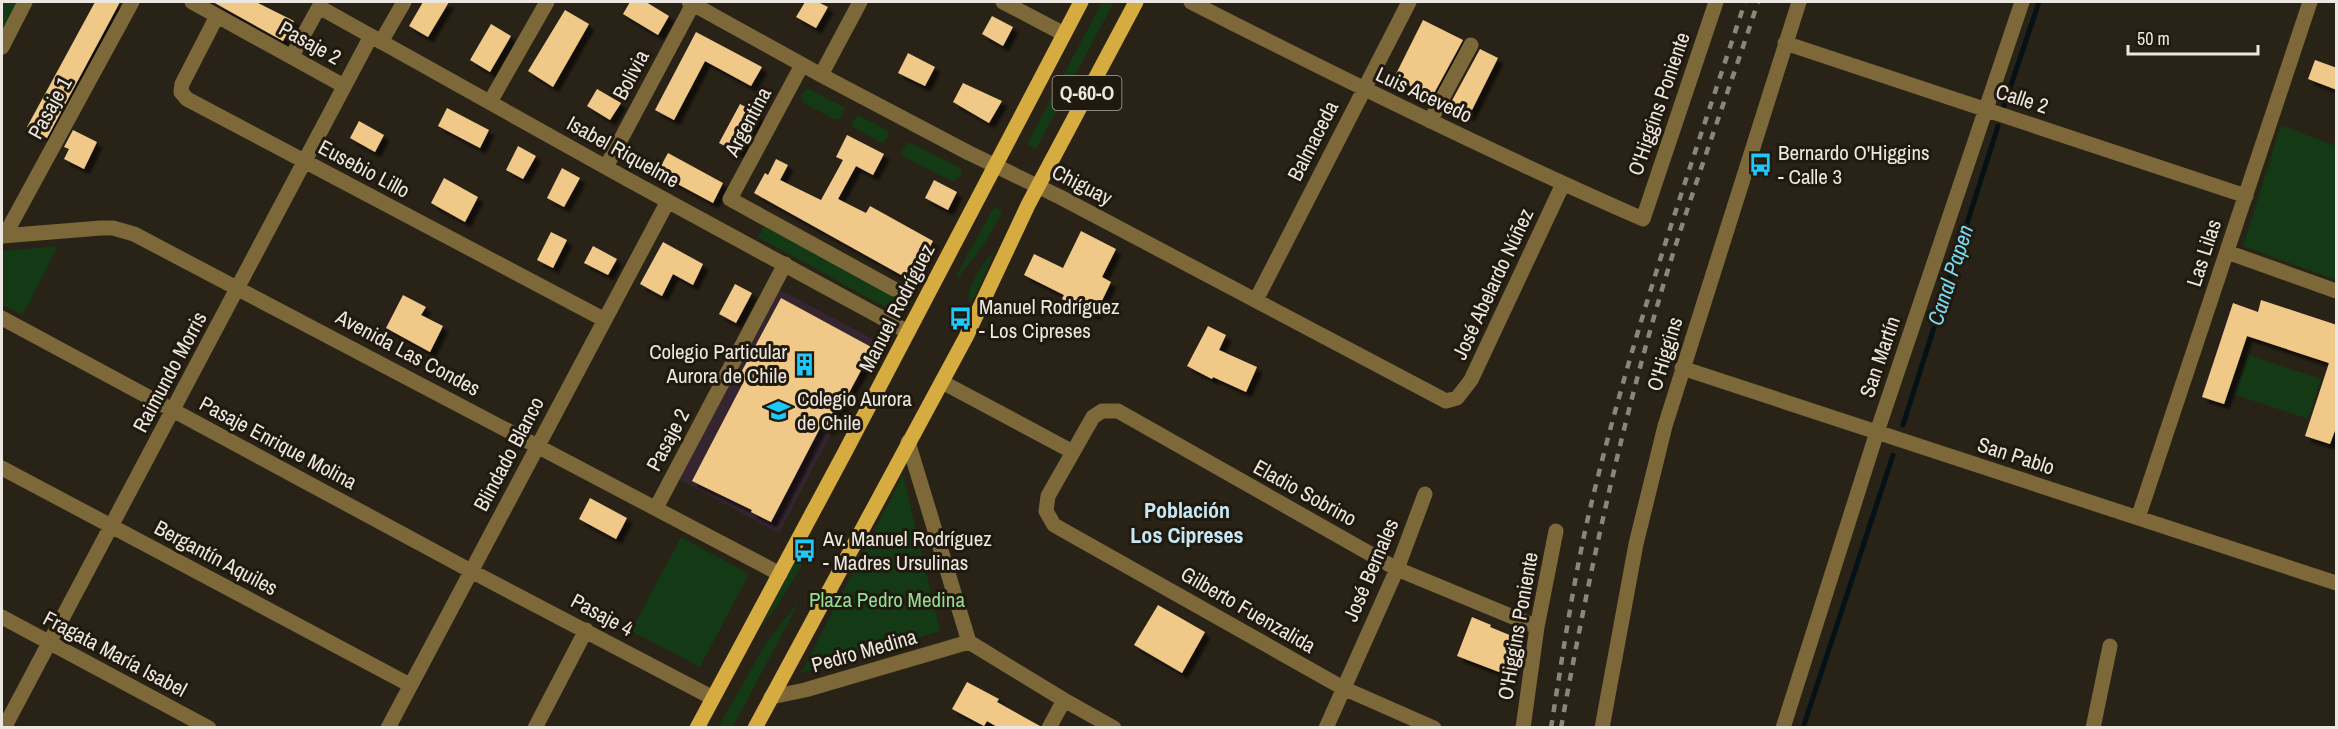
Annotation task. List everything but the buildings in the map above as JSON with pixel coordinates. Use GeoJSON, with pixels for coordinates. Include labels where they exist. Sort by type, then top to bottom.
{"type":"FeatureCollection","features":[{"type":"Feature","properties":{"kind":"main road","name":"Manuel Rodríguez"},"geometry":{"type":"LineString","coordinates":[[697,728],[1081,2]]}},
{"type":"Feature","properties":{"kind":"main road","name":"Q-60-O"},"geometry":{"type":"LineString","coordinates":[[755,728],[942,382],[1038,186],[1136,2]]}},
{"type":"Feature","properties":{"kind":"street"},"geometry":{"type":"LineString","coordinates":[[2,47],[25,2]]}},
{"type":"Feature","properties":{"kind":"street","name":"Pasaje 1"},"geometry":{"type":"LineString","coordinates":[[3,236],[132,2]]}},
{"type":"Feature","properties":{"kind":"street","name":"Pasaje 2"},"geometry":{"type":"LineString","coordinates":[[192,2],[344,86]]}},
{"type":"Feature","properties":{"kind":"street","name":"Raimundo Morris"},"geometry":{"type":"LineString","coordinates":[[4,728],[344,86],[404,2]]}},
{"type":"Feature","properties":{"kind":"street"},"geometry":{"type":"LineString","coordinates":[[489,102],[547,2]]}},
{"type":"Feature","properties":{"kind":"street"},"geometry":{"type":"LineString","coordinates":[[821,75],[860,2]]}},
{"type":"Feature","properties":{"kind":"street"},"geometry":{"type":"LineString","coordinates":[[1003,2],[1064,34]]}},
{"type":"Feature","properties":{"kind":"street","name":"Luis Acevedo"},"geometry":{"type":"LineString","coordinates":[[1191,2],[1362,89],[1563,184],[1643,219]]}},
{"type":"Feature","properties":{"kind":"street","name":"Balmaceda"},"geometry":{"type":"LineString","coordinates":[[1256,300],[1362,89],[1409,2]]}},
{"type":"Feature","properties":{"kind":"street","name":"O'Higgins"},"geometry":{"type":"LineString","coordinates":[[1602,728],[1636,543],[1682,368],[1799,2]]}},
{"type":"Feature","properties":{"kind":"street","name":"San Martín"},"geometry":{"type":"LineString","coordinates":[[1783,728],[1877,432],[2022,2]]}},
{"type":"Feature","properties":{"kind":"street","name":"Las Lilas"},"geometry":{"type":"LineString","coordinates":[[2138,518],[2310,2]]}},
{"type":"Feature","properties":{"kind":"street","name":"O'Higgins Poniente"},"geometry":{"type":"LineString","coordinates":[[1643,219],[1712,3]]}},
{"type":"Feature","properties":{"kind":"street","name":"Chiguay"},"geometry":{"type":"LineString","coordinates":[[699,4],[802,65],[1256,300],[1440,399],[1446,401],[1457,398]]}},
{"type":"Feature","properties":{"kind":"street","name":"Bolivia"},"geometry":{"type":"LineString","coordinates":[[606,167],[699,4]]}},
{"type":"Feature","properties":{"kind":"street","name":"Isabel Riquelme"},"geometry":{"type":"LineString","coordinates":[[292,56],[319,7],[908,332]]}},
{"type":"Feature","properties":{"kind":"street","name":"Eusebio Lillo"},"geometry":{"type":"LineString","coordinates":[[218,16],[182,84],[181,89],[184,96],[605,320]]}},
{"type":"Feature","properties":{"kind":"street","name":"Calle 2"},"geometry":{"type":"LineString","coordinates":[[1785,43],[2246,196]]}},
{"type":"Feature","properties":{"kind":"street"},"geometry":{"type":"LineString","coordinates":[[1430,121],[1471,45]]}},
{"type":"Feature","properties":{"kind":"street","name":"Argentina"},"geometry":{"type":"LineString","coordinates":[[802,65],[730,199],[894,289]]}},
{"type":"Feature","properties":{"kind":"street","name":"José Abelardo Núñez"},"geometry":{"type":"LineString","coordinates":[[1457,398],[1471,380],[1563,184]]}},
{"type":"Feature","properties":{"kind":"street","name":"Blindado Blanco"},"geometry":{"type":"LineString","coordinates":[[388,728],[668,201]]}},
{"type":"Feature","properties":{"kind":"street","name":"Avenida Las Condes"},"geometry":{"type":"LineString","coordinates":[[3,236],[113,228],[146,239],[780,574]]}},
{"type":"Feature","properties":{"kind":"street"},"geometry":{"type":"LineString","coordinates":[[2227,252],[2337,291]]}},
{"type":"Feature","properties":{"kind":"street","name":"Pasaje 2"},"geometry":{"type":"LineString","coordinates":[[656,508],[785,264]]}},
{"type":"Feature","properties":{"kind":"street","name":"Pasaje Enrique Molina"},"geometry":{"type":"LineString","coordinates":[[2,318],[471,570]]}},
{"type":"Feature","properties":{"kind":"street","name":"San Pablo"},"geometry":{"type":"LineString","coordinates":[[1682,368],[2337,583]]}},
{"type":"Feature","properties":{"kind":"street"},"geometry":{"type":"LineString","coordinates":[[942,382],[1072,452]]}},
{"type":"Feature","properties":{"kind":"street","name":"Eladio Sobrino"},"geometry":{"type":"LineString","coordinates":[[1072,452],[1097,413],[1108,410],[1118,411],[1397,569],[1537,627]]}},
{"type":"Feature","properties":{"kind":"street"},"geometry":{"type":"LineString","coordinates":[[908,442],[969,642],[1114,728]]}},
{"type":"Feature","properties":{"kind":"street","name":"Gilberto Fuenzalida"},"geometry":{"type":"LineString","coordinates":[[1072,452],[1046,503],[1047,516],[1054,525],[1343,688],[1434,728]]}},
{"type":"Feature","properties":{"kind":"street","name":"Bergantín Aquiles"},"geometry":{"type":"LineString","coordinates":[[2,468],[410,685]]}},
{"type":"Feature","properties":{"kind":"street","name":"José Bernales"},"geometry":{"type":"LineString","coordinates":[[1326,728],[1397,569],[1425,494]]}},
{"type":"Feature","properties":{"kind":"street","name":"O'Higgins Poniente"},"geometry":{"type":"LineString","coordinates":[[1523,728],[1537,627],[1556,531]]}},
{"type":"Feature","properties":{"kind":"street","name":"Pasaje 4"},"geometry":{"type":"LineString","coordinates":[[471,570],[713,698]]}},
{"type":"Feature","properties":{"kind":"street","name":"Fragata María Isabel"},"geometry":{"type":"LineString","coordinates":[[2,617],[209,728]]}},
{"type":"Feature","properties":{"kind":"street"},"geometry":{"type":"LineString","coordinates":[[535,728],[586,630]]}},
{"type":"Feature","properties":{"kind":"street","name":"Pedro Medina"},"geometry":{"type":"LineString","coordinates":[[771,698],[969,642]]}},
{"type":"Feature","properties":{"kind":"street"},"geometry":{"type":"LineString","coordinates":[[2093,728],[2110,646]]}},
{"type":"Feature","properties":{"kind":"street"},"geometry":{"type":"LineString","coordinates":[[1049,728],[1064,700]]}},
{"type":"Feature","properties":{"kind":"shaded area","name":"Colegio Aurora de Chile"},"geometry":{"type":"Polygon","coordinates":[[[778,289],[879,342],[779,533],[679,479],[778,289]]]}},
{"type":"Feature","properties":{"kind":"green space"},"geometry":{"type":"Polygon","coordinates":[[[2,2],[17,2],[2,31],[2,2]]]}},
{"type":"Feature","properties":{"kind":"green space"},"geometry":{"type":"Polygon","coordinates":[[[1102,2],[1114,2],[1036,149],[1027,144],[1102,2]]]}},
{"type":"Feature","properties":{"kind":"green space"},"geometry":{"type":"Polygon","coordinates":[[[807,88],[845,108],[840,119],[835,120],[802,102],[801,95],[807,88]]]}},
{"type":"Feature","properties":{"kind":"green space"},"geometry":{"type":"Polygon","coordinates":[[[858,115],[887,130],[889,134],[883,143],[853,127],[852,122],[858,115]]]}},
{"type":"Feature","properties":{"kind":"green space"},"geometry":{"type":"Polygon","coordinates":[[[2281,125],[2336,146],[2336,280],[2243,246],[2281,125]]]}},
{"type":"Feature","properties":{"kind":"green space"},"geometry":{"type":"Polygon","coordinates":[[[907,143],[957,166],[961,169],[960,176],[952,181],[904,157],[901,152],[907,143]]]}},
{"type":"Feature","properties":{"kind":"green space"},"geometry":{"type":"Polygon","coordinates":[[[994,207],[1002,212],[985,243],[958,278],[956,276],[994,207]]]}},
{"type":"Feature","properties":{"kind":"green space"},"geometry":{"type":"Polygon","coordinates":[[[765,224],[896,295],[888,309],[758,237],[765,224]]]}},
{"type":"Feature","properties":{"kind":"green space"},"geometry":{"type":"Polygon","coordinates":[[[58,246],[23,315],[2,305],[2,251],[58,246]]]}},
{"type":"Feature","properties":{"kind":"green space"},"geometry":{"type":"Polygon","coordinates":[[[997,246],[975,296],[969,303],[974,280],[997,246]]]}},
{"type":"Feature","properties":{"kind":"green space"},"geometry":{"type":"Polygon","coordinates":[[[2248,355],[2321,379],[2308,419],[2235,395],[2248,355]]]}},
{"type":"Feature","properties":{"kind":"green space","name":"Plaza Pedro Medina"},"geometry":{"type":"Polygon","coordinates":[[[903,475],[940,631],[801,673],[903,475]]]}},
{"type":"Feature","properties":{"kind":"green space"},"geometry":{"type":"Polygon","coordinates":[[[681,537],[749,574],[700,667],[631,631],[681,537]]]}},
{"type":"Feature","properties":{"kind":"green space"},"geometry":{"type":"Polygon","coordinates":[[[795,561],[802,565],[776,608],[760,628],[795,561]]]}},
{"type":"Feature","properties":{"kind":"green space"},"geometry":{"type":"Polygon","coordinates":[[[800,600],[733,727],[718,727],[766,643],[800,600]]]}},
{"type":"Feature","properties":{"kind":"waterway","name":"Canal Papen"},"geometry":{"type":"LineString","coordinates":[[2004,106],[2039,2]]}},
{"type":"Feature","properties":{"kind":"waterway","name":"Canal Papen"},"geometry":{"type":"LineString","coordinates":[[1903,425],[1998,126]]}},
{"type":"Feature","properties":{"kind":"waterway","name":"Canal Papen"},"geometry":{"type":"LineString","coordinates":[[1803,728],[1893,455]]}},
{"type":"Feature","properties":{"kind":"railway"},"geometry":{"type":"LineString","coordinates":[[1551,728],[1577,573],[1603,456],[1660,260],[1745,2]]}},
{"type":"Feature","properties":{"kind":"railway"},"geometry":{"type":"LineString","coordinates":[[1561,728],[1606,505],[1647,340],[1686,214],[1758,2]]}},
{"type":"Feature","properties":{"kind":"place","name":"Bernardo O'Higgins - Calle 3"},"geometry":{"type":"Point","coordinates":[1760,165]}},
{"type":"Feature","properties":{"kind":"place","name":"Manuel Rodríguez - Los Cipreses"},"geometry":{"type":"Point","coordinates":[961,319]}},
{"type":"Feature","properties":{"kind":"place","name":"Colegio Particular Aurora de Chile"},"geometry":{"type":"Point","coordinates":[805,364]}},
{"type":"Feature","properties":{"kind":"place","name":"Colegio Aurora de Chile"},"geometry":{"type":"Point","coordinates":[779,411]}},
{"type":"Feature","properties":{"kind":"place","name":"Av. Manuel Rodríguez - Madres Ursulinas"},"geometry":{"type":"Point","coordinates":[805,551]}},
{"type":"Feature","properties":{"kind":"district","name":"Población Los Cipreses"},"geometry":{"type":"Point","coordinates":[1187,522]}}]}
